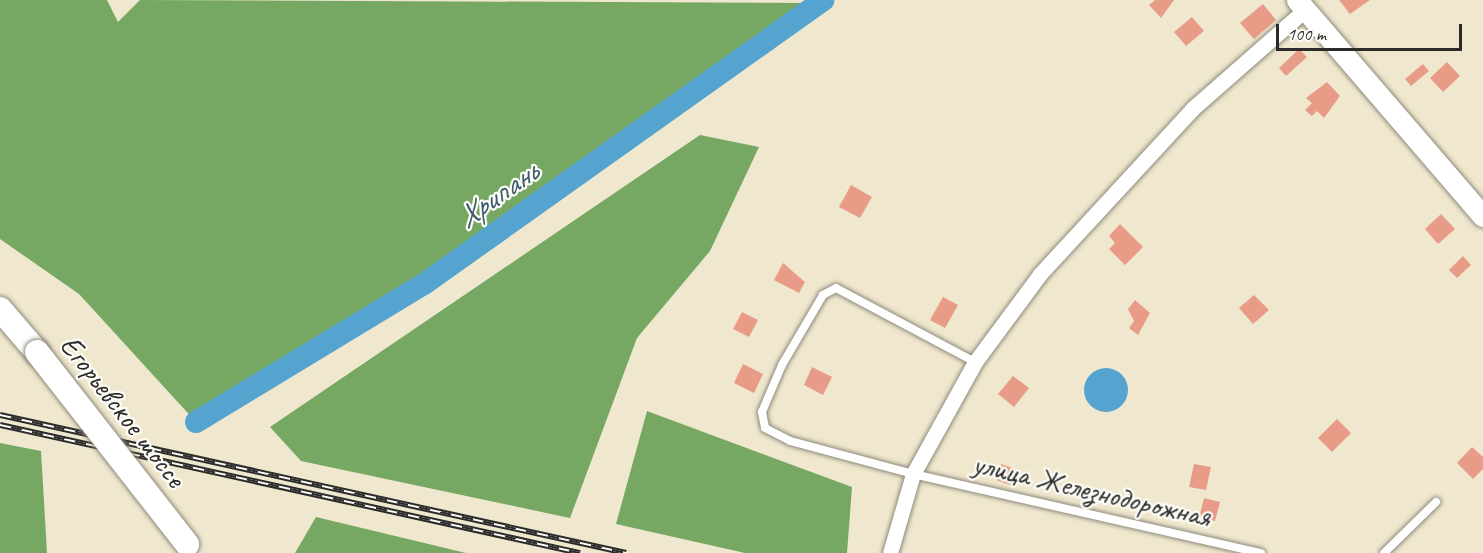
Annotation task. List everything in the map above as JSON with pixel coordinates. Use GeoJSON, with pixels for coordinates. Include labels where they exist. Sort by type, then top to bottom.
{"type":"FeatureCollection","features":[{"type":"Feature","properties":{"kind":"main road"},"geometry":{"type":"LineString","coordinates":[[1301,5],[1483,216]]}},
{"type":"Feature","properties":{"kind":"main road","name":"Егорьевское шоссе"},"geometry":{"type":"LineString","coordinates":[[0,309],[37,352],[190,549]]}},
{"type":"Feature","properties":{"kind":"street"},"geometry":{"type":"LineString","coordinates":[[890,553],[913,474],[975,362],[1061,250],[1185,117],[1301,5]]}},
{"type":"Feature","properties":{"kind":"lane","name":"улица Железнодорожная"},"geometry":{"type":"LineString","coordinates":[[975,362],[836,288],[823,295],[782,365],[762,412],[765,428],[790,441],[913,474],[1261,553]]}},
{"type":"Feature","properties":{"kind":"lane"},"geometry":{"type":"LineString","coordinates":[[1384,553],[1436,502]]}},
{"type":"Feature","properties":{"kind":"green space"},"geometry":{"type":"Polygon","coordinates":[[[0,0],[107,0],[118,22],[140,0],[821,3],[424,284],[196,422],[79,294],[0,239],[0,0]]]}},
{"type":"Feature","properties":{"kind":"green space"},"geometry":{"type":"Polygon","coordinates":[[[700,135],[759,147],[710,251],[637,338],[570,518],[301,461],[270,427],[700,135]]]}},
{"type":"Feature","properties":{"kind":"green space"},"geometry":{"type":"Polygon","coordinates":[[[647,411],[852,487],[847,553],[745,553],[616,524],[647,411]]]}},
{"type":"Feature","properties":{"kind":"green space"},"geometry":{"type":"Polygon","coordinates":[[[0,443],[41,451],[47,553],[0,553],[0,443]]]}},
{"type":"Feature","properties":{"kind":"green space"},"geometry":{"type":"Polygon","coordinates":[[[316,517],[466,553],[295,553],[316,517]]]}},
{"type":"Feature","properties":{"kind":"water"},"geometry":{"type":"Polygon","coordinates":[[[1106,368],[1122,374],[1128,390],[1122,406],[1106,412],[1090,406],[1084,390],[1090,374],[1106,368]]]}},
{"type":"Feature","properties":{"kind":"building"},"geometry":{"type":"Polygon","coordinates":[[[1155,0],[1174,0],[1161,18],[1149,5],[1155,0]]]}},
{"type":"Feature","properties":{"kind":"building"},"geometry":{"type":"Polygon","coordinates":[[[1339,0],[1370,0],[1350,14],[1339,0]]]}},
{"type":"Feature","properties":{"kind":"building"},"geometry":{"type":"Polygon","coordinates":[[[1263,4],[1276,20],[1254,39],[1240,23],[1263,4]]]}},
{"type":"Feature","properties":{"kind":"building"},"geometry":{"type":"Polygon","coordinates":[[[1192,17],[1204,31],[1186,46],[1174,32],[1192,17]]]}},
{"type":"Feature","properties":{"kind":"building"},"geometry":{"type":"Polygon","coordinates":[[[1299,49],[1307,57],[1286,76],[1279,68],[1299,49]]]}},
{"type":"Feature","properties":{"kind":"building"},"geometry":{"type":"Polygon","coordinates":[[[1447,62],[1460,76],[1443,92],[1430,78],[1447,62]]]}},
{"type":"Feature","properties":{"kind":"building"},"geometry":{"type":"Polygon","coordinates":[[[1423,64],[1429,71],[1411,86],[1405,79],[1423,64]]]}},
{"type":"Feature","properties":{"kind":"building"},"geometry":{"type":"Polygon","coordinates":[[[1327,82],[1340,96],[1324,118],[1317,111],[1312,116],[1305,110],[1312,103],[1306,98],[1327,82]]]}},
{"type":"Feature","properties":{"kind":"building"},"geometry":{"type":"Polygon","coordinates":[[[851,185],[872,197],[860,218],[839,207],[851,185]]]}},
{"type":"Feature","properties":{"kind":"building"},"geometry":{"type":"Polygon","coordinates":[[[1441,214],[1455,229],[1438,244],[1425,229],[1441,214]]]}},
{"type":"Feature","properties":{"kind":"building"},"geometry":{"type":"Polygon","coordinates":[[[1120,224],[1143,247],[1125,265],[1109,249],[1115,243],[1109,236],[1120,224]]]}},
{"type":"Feature","properties":{"kind":"building"},"geometry":{"type":"Polygon","coordinates":[[[1463,256],[1471,265],[1457,278],[1449,270],[1463,256]]]}},
{"type":"Feature","properties":{"kind":"building"},"geometry":{"type":"Polygon","coordinates":[[[783,263],[805,282],[799,293],[774,280],[783,263]]]}},
{"type":"Feature","properties":{"kind":"building"},"geometry":{"type":"Polygon","coordinates":[[[1254,295],[1269,310],[1253,324],[1239,308],[1254,295]]]}},
{"type":"Feature","properties":{"kind":"building"},"geometry":{"type":"Polygon","coordinates":[[[943,297],[958,305],[945,328],[930,320],[943,297]]]}},
{"type":"Feature","properties":{"kind":"building"},"geometry":{"type":"Polygon","coordinates":[[[1135,300],[1150,313],[1138,335],[1129,328],[1134,321],[1128,309],[1135,300]]]}},
{"type":"Feature","properties":{"kind":"building"},"geometry":{"type":"Polygon","coordinates":[[[742,312],[758,320],[749,337],[733,329],[742,312]]]}},
{"type":"Feature","properties":{"kind":"building"},"geometry":{"type":"Polygon","coordinates":[[[743,364],[763,374],[754,393],[734,383],[743,364]]]}},
{"type":"Feature","properties":{"kind":"building"},"geometry":{"type":"Polygon","coordinates":[[[812,367],[832,377],[823,395],[804,385],[812,367]]]}},
{"type":"Feature","properties":{"kind":"building"},"geometry":{"type":"Polygon","coordinates":[[[1013,376],[1029,388],[1014,407],[998,394],[1013,376]]]}},
{"type":"Feature","properties":{"kind":"building"},"geometry":{"type":"Polygon","coordinates":[[[1337,419],[1351,433],[1332,452],[1318,438],[1337,419]]]}},
{"type":"Feature","properties":{"kind":"building"},"geometry":{"type":"Polygon","coordinates":[[[1472,447],[1483,457],[1483,469],[1473,479],[1457,463],[1472,447]]]}},
{"type":"Feature","properties":{"kind":"building"},"geometry":{"type":"Polygon","coordinates":[[[1001,464],[1018,470],[1013,486],[996,480],[1001,464]]]}},
{"type":"Feature","properties":{"kind":"building"},"geometry":{"type":"Polygon","coordinates":[[[1194,464],[1211,467],[1206,490],[1189,487],[1194,464]]]}},
{"type":"Feature","properties":{"kind":"building"},"geometry":{"type":"Polygon","coordinates":[[[1204,498],[1220,502],[1215,521],[1199,518],[1204,498]]]}},
{"type":"Feature","properties":{"kind":"waterway","name":"Хрипань"},"geometry":{"type":"LineString","coordinates":[[196,422],[424,284],[823,0]]}},
{"type":"Feature","properties":{"kind":"railway"},"geometry":{"type":"LineString","coordinates":[[0,415],[626,553]]}},
{"type":"Feature","properties":{"kind":"railway"},"geometry":{"type":"LineString","coordinates":[[0,425],[580,553]]}}]}
